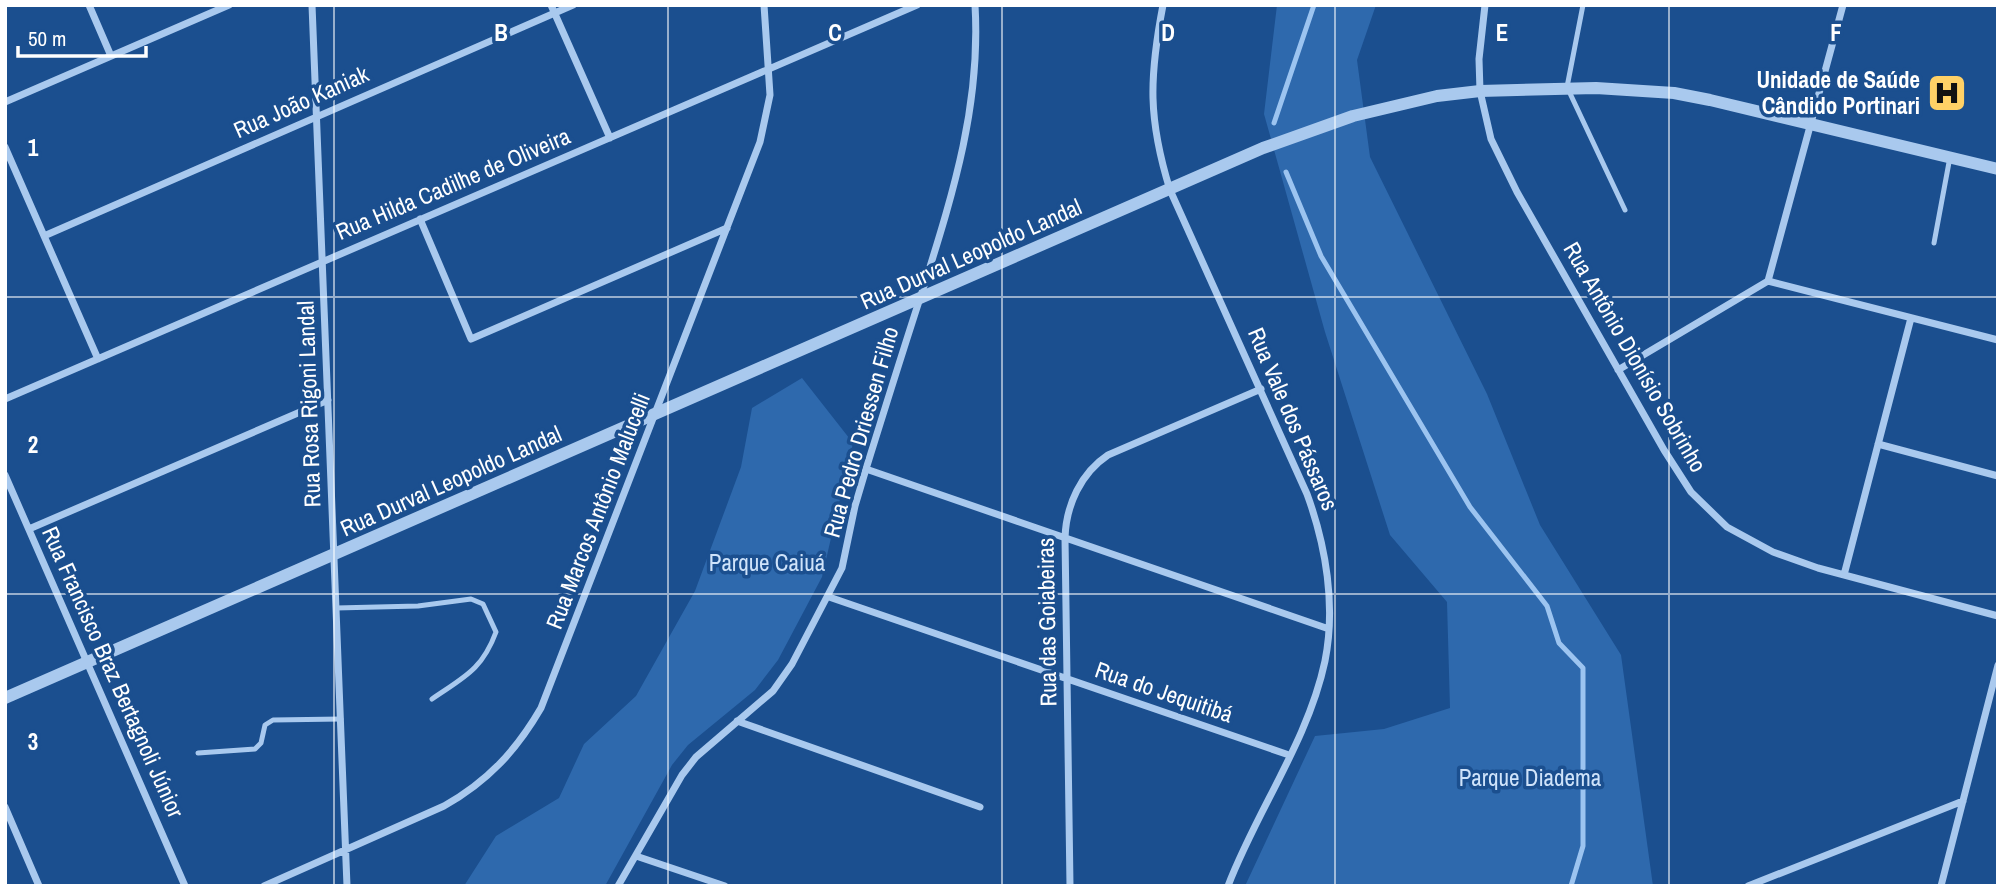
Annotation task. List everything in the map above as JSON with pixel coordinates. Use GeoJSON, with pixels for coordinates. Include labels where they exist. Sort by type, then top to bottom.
{"type":"FeatureCollection","features":[{"type":"Feature","properties":{"kind":"street"},"geometry":{"type":"LineString","coordinates":[[89,5],[111,56]]}},
{"type":"Feature","properties":{"kind":"street"},"geometry":{"type":"LineString","coordinates":[[5,102],[229,5]]}},
{"type":"Feature","properties":{"kind":"street","name":"Rua Rosa Rigoni Landal"},"geometry":{"type":"LineString","coordinates":[[312,5],[348,886]]}},
{"type":"Feature","properties":{"kind":"street","name":"Rua João Kaniak"},"geometry":{"type":"LineString","coordinates":[[44,236],[553,9],[573,5]]}},
{"type":"Feature","properties":{"kind":"street","name":"Rua Marcos Antônio Malucelli"},"geometry":{"type":"LineString","coordinates":[[264,886],[444,806],[465,794],[489,776],[510,755],[527,732],[552,684],[764,127],[770,94],[770,69],[764,5]]}},
{"type":"Feature","properties":{"kind":"street","name":"Rua Hilda Cadilhe de Oliveira"},"geometry":{"type":"LineString","coordinates":[[5,399],[917,5]]}},
{"type":"Feature","properties":{"kind":"street","name":"Rua Pedro Driessen Filho"},"geometry":{"type":"LineString","coordinates":[[618,886],[689,766],[711,742],[773,691],[782,679],[829,597],[845,560],[855,506],[956,186],[974,86],[975,5]]}},
{"type":"Feature","properties":{"kind":"street","name":"Rua Vale dos Pássaros"},"geometry":{"type":"LineString","coordinates":[[1163,5],[1153,69],[1152,100],[1154,130],[1170,190],[1314,512],[1325,562],[1329,629],[1319,682],[1303,725],[1228,886]]}},
{"type":"Feature","properties":{"kind":"street","name":"Rua Antônio Dionísio Sobrinho"},"geometry":{"type":"LineString","coordinates":[[1485,5],[1479,59],[1480,90],[1492,139],[1502,163],[1677,472],[1707,509],[1727,527],[1773,552],[1844,575],[1998,616]]}},
{"type":"Feature","properties":{"kind":"street"},"geometry":{"type":"LineString","coordinates":[[1618,370],[1768,281],[1843,5]]}},
{"type":"Feature","properties":{"kind":"street"},"geometry":{"type":"LineString","coordinates":[[553,9],[610,138]]}},
{"type":"Feature","properties":{"kind":"street","name":"Rua Durval Leopoldo Landal"},"geometry":{"type":"LineString","coordinates":[[5,698],[1263,148],[1342,120],[1437,96],[1480,90],[1567,87],[1634,89],[1674,93],[1811,123],[1998,169]]}},
{"type":"Feature","properties":{"kind":"street"},"geometry":{"type":"LineString","coordinates":[[5,147],[98,359]]}},
{"type":"Feature","properties":{"kind":"street"},"geometry":{"type":"LineString","coordinates":[[420,219],[471,339],[727,229]]}},
{"type":"Feature","properties":{"kind":"street"},"geometry":{"type":"LineString","coordinates":[[1768,281],[1998,340]]}},
{"type":"Feature","properties":{"kind":"street"},"geometry":{"type":"LineString","coordinates":[[1844,575],[1911,317]]}},
{"type":"Feature","properties":{"kind":"street","name":"Rua das Goiabeiras"},"geometry":{"type":"LineString","coordinates":[[1070,886],[1065,538],[1068,510],[1086,475],[1097,462],[1119,448],[1261,389]]}},
{"type":"Feature","properties":{"kind":"street"},"geometry":{"type":"LineString","coordinates":[[29,529],[328,400]]}},
{"type":"Feature","properties":{"kind":"street"},"geometry":{"type":"LineString","coordinates":[[1878,444],[1998,476]]}},
{"type":"Feature","properties":{"kind":"street"},"geometry":{"type":"LineString","coordinates":[[866,469],[1329,629]]}},
{"type":"Feature","properties":{"kind":"street","name":"Rua Francisco Braz Bertagnoli Júnior"},"geometry":{"type":"LineString","coordinates":[[5,475],[185,886]]}},
{"type":"Feature","properties":{"kind":"street","name":"Rua do Jequitibá"},"geometry":{"type":"LineString","coordinates":[[829,597],[1289,755]]}},
{"type":"Feature","properties":{"kind":"street"},"geometry":{"type":"LineString","coordinates":[[1941,886],[1998,665]]}},
{"type":"Feature","properties":{"kind":"street"},"geometry":{"type":"LineString","coordinates":[[737,721],[980,807]]}},
{"type":"Feature","properties":{"kind":"street"},"geometry":{"type":"LineString","coordinates":[[1748,886],[1963,801]]}},
{"type":"Feature","properties":{"kind":"street"},"geometry":{"type":"LineString","coordinates":[[5,807],[39,886]]}},
{"type":"Feature","properties":{"kind":"street"},"geometry":{"type":"LineString","coordinates":[[636,856],[724,886]]}},
{"type":"Feature","properties":{"kind":"lane"},"geometry":{"type":"LineString","coordinates":[[1583,5],[1567,87],[1625,210]]}},
{"type":"Feature","properties":{"kind":"lane"},"geometry":{"type":"LineString","coordinates":[[1934,243],[1950,157]]}},
{"type":"Feature","properties":{"kind":"lane"},"geometry":{"type":"LineString","coordinates":[[336,608],[418,606],[471,599],[483,604],[496,632],[491,646],[478,667],[432,699]]}},
{"type":"Feature","properties":{"kind":"lane"},"geometry":{"type":"LineString","coordinates":[[198,753],[255,749],[261,743],[265,725],[273,720],[341,719]]}},
{"type":"Feature","properties":{"kind":"green space","name":"Parque Diadema"},"geometry":{"type":"Polygon","coordinates":[[[1277,5],[1376,5],[1357,60],[1370,157],[1487,394],[1540,525],[1621,655],[1653,886],[1245,886],[1315,736],[1384,729],[1450,708],[1447,602],[1390,535],[1325,332],[1264,114],[1277,5]]]}},
{"type":"Feature","properties":{"kind":"green space","name":"Parque Caiuá"},"geometry":{"type":"Polygon","coordinates":[[[802,378],[853,443],[822,577],[778,660],[755,690],[688,745],[672,765],[605,886],[464,886],[496,836],[559,798],[584,744],[636,696],[695,591],[741,467],[752,408],[802,378]]]}},
{"type":"Feature","properties":{"kind":"waterway"},"geometry":{"type":"LineString","coordinates":[[1274,123],[1314,5]]}},
{"type":"Feature","properties":{"kind":"waterway"},"geometry":{"type":"LineString","coordinates":[[1286,172],[1321,256],[1470,507],[1547,606],[1559,643],[1583,668],[1583,846],[1571,886]]}},
{"type":"Feature","properties":{"kind":"place","name":"Unidade de Saúde Cândido Portinari"},"geometry":{"type":"Point","coordinates":[1947,93]}}]}
